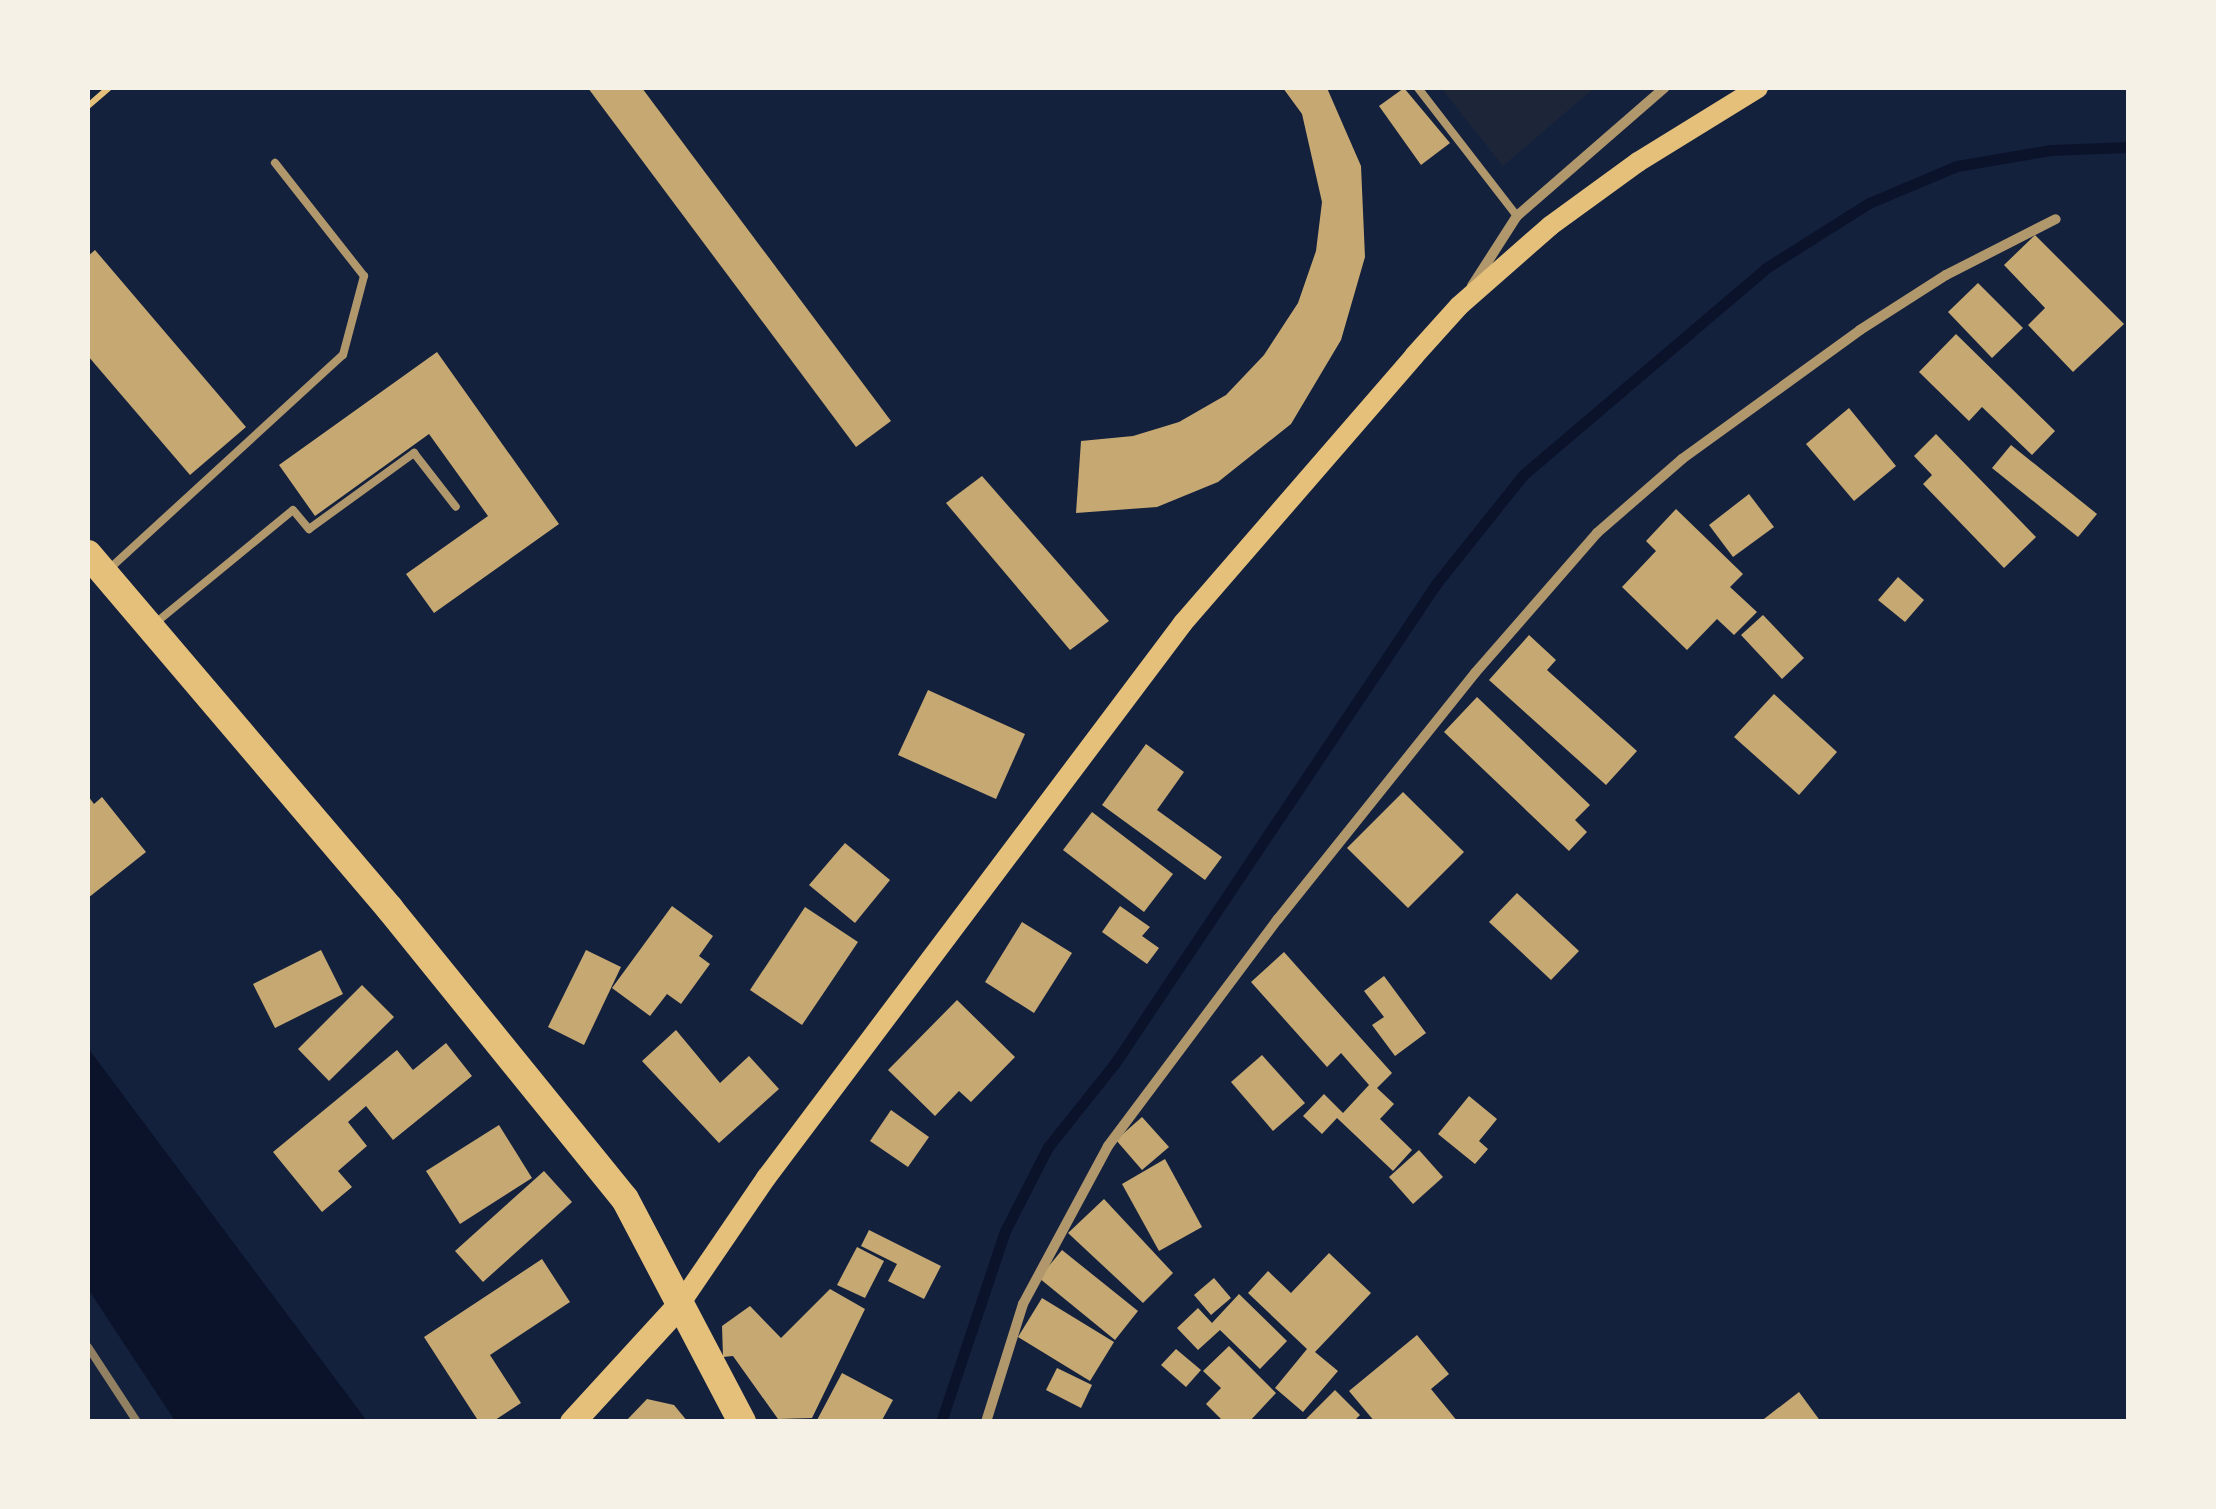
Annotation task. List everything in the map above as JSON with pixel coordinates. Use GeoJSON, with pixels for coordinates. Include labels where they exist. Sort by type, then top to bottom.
{"type":"FeatureCollection","features":[{"type":"Feature","properties":{"kind":"highway"},"geometry":{"type":"LineString","coordinates":[[96,564],[390,909],[625,1199],[742,1422]]}},
{"type":"Feature","properties":{"kind":"main road"},"geometry":{"type":"LineString","coordinates":[[572,1422],[680,1304],[766,1178],[1183,623],[1459,306],[1638,162],[1758,88]]}},
{"type":"Feature","properties":{"kind":"street"},"geometry":{"type":"LineString","coordinates":[[1459,306],[1517,216],[1664,88]]}},
{"type":"Feature","properties":{"kind":"street"},"geometry":{"type":"LineString","coordinates":[[986,1422],[1023,1304],[1108,1146],[1290,904],[1585,547],[1682,459],[1860,330],[1946,275],[2056,219]]}},
{"type":"Feature","properties":{"kind":"lane"},"geometry":{"type":"LineString","coordinates":[[1418,88],[1517,216]]}},
{"type":"Feature","properties":{"kind":"lane"},"geometry":{"type":"LineString","coordinates":[[96,564],[343,355],[364,276],[275,162]]}},
{"type":"Feature","properties":{"kind":"lane"},"geometry":{"type":"LineString","coordinates":[[150,628],[293,510],[309,529],[414,452],[456,507]]}},
{"type":"Feature","properties":{"kind":"path"},"geometry":{"type":"LineString","coordinates":[[88,106],[109,88]]}},
{"type":"Feature","properties":{"kind":"shaded area"},"geometry":{"type":"Polygon","coordinates":[[[1441,88],[1594,88],[1503,166],[1441,88]]]}},
{"type":"Feature","properties":{"kind":"shaded area"},"geometry":{"type":"Polygon","coordinates":[[[88,1048],[367,1421],[175,1421],[88,1289],[88,1048]]]}},
{"type":"Feature","properties":{"kind":"building"},"geometry":{"type":"Polygon","coordinates":[[[588,88],[642,88],[891,421],[856,447],[588,88]]]}},
{"type":"Feature","properties":{"kind":"building"},"geometry":{"type":"Polygon","coordinates":[[[1283,88],[1327,88],[1361,166],[1365,257],[1341,340],[1291,424],[1218,482],[1157,507],[1076,513],[1081,441],[1133,436],[1179,422],[1226,395],[1264,355],[1298,303],[1316,251],[1322,202],[1302,114],[1283,88]]]}},
{"type":"Feature","properties":{"kind":"building"},"geometry":{"type":"Polygon","coordinates":[[[1404,88],[1450,143],[1421,165],[1379,106],[1404,88]]]}},
{"type":"Feature","properties":{"kind":"building"},"geometry":{"type":"Polygon","coordinates":[[[2035,235],[2124,324],[2073,372],[2028,325],[2045,308],[2004,265],[2035,235]]]}},
{"type":"Feature","properties":{"kind":"building"},"geometry":{"type":"Polygon","coordinates":[[[95,250],[246,427],[190,475],[88,356],[88,256],[95,250]]]}},
{"type":"Feature","properties":{"kind":"building"},"geometry":{"type":"Polygon","coordinates":[[[1978,283],[2023,328],[1992,358],[1948,312],[1978,283]]]}},
{"type":"Feature","properties":{"kind":"building"},"geometry":{"type":"Polygon","coordinates":[[[1956,334],[2055,431],[2032,455],[1982,407],[1969,421],[1919,372],[1956,334]]]}},
{"type":"Feature","properties":{"kind":"building"},"geometry":{"type":"Polygon","coordinates":[[[437,352],[559,524],[434,613],[406,574],[488,516],[429,434],[315,516],[279,465],[437,352]]]}},
{"type":"Feature","properties":{"kind":"building"},"geometry":{"type":"Polygon","coordinates":[[[1849,408],[1896,466],[1854,501],[1806,444],[1849,408]]]}},
{"type":"Feature","properties":{"kind":"building"},"geometry":{"type":"Polygon","coordinates":[[[1936,434],[2036,537],[2004,568],[1923,484],[1932,475],[1914,456],[1936,434]]]}},
{"type":"Feature","properties":{"kind":"building"},"geometry":{"type":"Polygon","coordinates":[[[2011,445],[2097,514],[2078,537],[1992,468],[2011,445]]]}},
{"type":"Feature","properties":{"kind":"building"},"geometry":{"type":"Polygon","coordinates":[[[982,476],[1109,621],[1070,650],[946,503],[982,476]]]}},
{"type":"Feature","properties":{"kind":"building"},"geometry":{"type":"Polygon","coordinates":[[[1749,494],[1774,527],[1733,557],[1709,525],[1749,494]]]}},
{"type":"Feature","properties":{"kind":"building"},"geometry":{"type":"Polygon","coordinates":[[[1676,509],[1743,574],[1730,587],[1757,612],[1734,635],[1717,619],[1687,650],[1622,587],[1656,551],[1646,541],[1676,509]]]}},
{"type":"Feature","properties":{"kind":"building"},"geometry":{"type":"Polygon","coordinates":[[[1898,577],[1924,600],[1905,622],[1878,600],[1898,577]]]}},
{"type":"Feature","properties":{"kind":"building"},"geometry":{"type":"Polygon","coordinates":[[[1763,615],[1804,658],[1782,679],[1741,635],[1763,615]]]}},
{"type":"Feature","properties":{"kind":"building"},"geometry":{"type":"Polygon","coordinates":[[[1529,635],[1556,660],[1547,670],[1637,751],[1606,785],[1489,680],[1529,635]]]}},
{"type":"Feature","properties":{"kind":"building"},"geometry":{"type":"Polygon","coordinates":[[[928,690],[1025,734],[996,799],[898,755],[928,690]]]}},
{"type":"Feature","properties":{"kind":"building"},"geometry":{"type":"Polygon","coordinates":[[[1774,694],[1837,752],[1799,795],[1734,737],[1774,694]]]}},
{"type":"Feature","properties":{"kind":"building"},"geometry":{"type":"Polygon","coordinates":[[[1477,697],[1590,805],[1575,820],[1587,832],[1569,851],[1444,732],[1477,697]]]}},
{"type":"Feature","properties":{"kind":"building"},"geometry":{"type":"Polygon","coordinates":[[[1146,744],[1184,772],[1157,810],[1222,857],[1205,880],[1102,805],[1146,744]]]}},
{"type":"Feature","properties":{"kind":"building"},"geometry":{"type":"Polygon","coordinates":[[[1403,792],[1464,852],[1408,908],[1347,848],[1403,792]]]}},
{"type":"Feature","properties":{"kind":"building"},"geometry":{"type":"Polygon","coordinates":[[[88,796],[94,804],[102,797],[146,852],[88,898],[88,796]]]}},
{"type":"Feature","properties":{"kind":"building"},"geometry":{"type":"Polygon","coordinates":[[[1092,812],[1173,874],[1144,912],[1063,850],[1092,812]]]}},
{"type":"Feature","properties":{"kind":"building"},"geometry":{"type":"Polygon","coordinates":[[[845,843],[890,880],[855,923],[809,885],[845,843]]]}},
{"type":"Feature","properties":{"kind":"building"},"geometry":{"type":"Polygon","coordinates":[[[1517,893],[1579,951],[1551,980],[1489,922],[1517,893]]]}},
{"type":"Feature","properties":{"kind":"building"},"geometry":{"type":"Polygon","coordinates":[[[672,906],[713,936],[699,956],[710,964],[681,1004],[667,994],[650,1016],[612,988],[672,906]]]}},
{"type":"Feature","properties":{"kind":"building"},"geometry":{"type":"Polygon","coordinates":[[[1120,906],[1150,927],[1142,936],[1159,948],[1147,964],[1102,932],[1120,906]]]}},
{"type":"Feature","properties":{"kind":"building"},"geometry":{"type":"Polygon","coordinates":[[[805,907],[858,942],[802,1025],[750,990],[805,907]]]}},
{"type":"Feature","properties":{"kind":"building"},"geometry":{"type":"Polygon","coordinates":[[[1022,922],[1072,953],[1034,1013],[985,982],[1022,922]]]}},
{"type":"Feature","properties":{"kind":"building"},"geometry":{"type":"Polygon","coordinates":[[[321,950],[343,994],[275,1028],[253,984],[321,950]]]}},
{"type":"Feature","properties":{"kind":"building"},"geometry":{"type":"Polygon","coordinates":[[[586,950],[621,967],[584,1045],[548,1027],[586,950]]]}},
{"type":"Feature","properties":{"kind":"building"},"geometry":{"type":"Polygon","coordinates":[[[1284,952],[1392,1073],[1377,1088],[1394,1104],[1380,1119],[1412,1150],[1393,1171],[1337,1118],[1322,1134],[1303,1116],[1324,1094],[1343,1113],[1369,1085],[1341,1053],[1327,1067],[1251,982],[1284,952]]]}},
{"type":"Feature","properties":{"kind":"building"},"geometry":{"type":"Polygon","coordinates":[[[1384,976],[1426,1033],[1395,1056],[1372,1025],[1384,1017],[1364,991],[1384,976]]]}},
{"type":"Feature","properties":{"kind":"building"},"geometry":{"type":"Polygon","coordinates":[[[362,985],[394,1017],[329,1081],[298,1049],[362,985]]]}},
{"type":"Feature","properties":{"kind":"building"},"geometry":{"type":"Polygon","coordinates":[[[957,1000],[1015,1057],[971,1102],[959,1091],[935,1116],[888,1070],[957,1000]]]}},
{"type":"Feature","properties":{"kind":"building"},"geometry":{"type":"Polygon","coordinates":[[[676,1030],[720,1083],[749,1056],[779,1089],[719,1143],[642,1061],[676,1030]]]}},
{"type":"Feature","properties":{"kind":"building"},"geometry":{"type":"Polygon","coordinates":[[[446,1043],[472,1076],[393,1140],[366,1106],[348,1122],[367,1146],[338,1171],[352,1187],[322,1212],[273,1152],[397,1050],[413,1070],[446,1043]]]}},
{"type":"Feature","properties":{"kind":"building"},"geometry":{"type":"Polygon","coordinates":[[[1262,1055],[1305,1103],[1273,1131],[1231,1082],[1262,1055]]]}},
{"type":"Feature","properties":{"kind":"building"},"geometry":{"type":"Polygon","coordinates":[[[1469,1096],[1497,1119],[1479,1141],[1488,1149],[1475,1164],[1438,1134],[1469,1096]]]}},
{"type":"Feature","properties":{"kind":"building"},"geometry":{"type":"Polygon","coordinates":[[[891,1110],[929,1137],[908,1167],[870,1141],[891,1110]]]}},
{"type":"Feature","properties":{"kind":"building"},"geometry":{"type":"Polygon","coordinates":[[[1142,1117],[1169,1147],[1142,1170],[1116,1140],[1142,1117]]]}},
{"type":"Feature","properties":{"kind":"building"},"geometry":{"type":"Polygon","coordinates":[[[499,1125],[532,1178],[460,1224],[426,1171],[499,1125]]]}},
{"type":"Feature","properties":{"kind":"building"},"geometry":{"type":"Polygon","coordinates":[[[1419,1150],[1443,1177],[1413,1204],[1389,1177],[1419,1150]]]}},
{"type":"Feature","properties":{"kind":"building"},"geometry":{"type":"Polygon","coordinates":[[[1165,1159],[1202,1227],[1159,1251],[1122,1184],[1165,1159]]]}},
{"type":"Feature","properties":{"kind":"building"},"geometry":{"type":"Polygon","coordinates":[[[544,1171],[572,1202],[483,1282],[455,1251],[544,1171]]]}},
{"type":"Feature","properties":{"kind":"building"},"geometry":{"type":"Polygon","coordinates":[[[1104,1199],[1173,1273],[1143,1303],[1068,1233],[1104,1199]]]}},
{"type":"Feature","properties":{"kind":"building"},"geometry":{"type":"Polygon","coordinates":[[[869,1230],[941,1266],[924,1299],[888,1281],[897,1264],[861,1246],[869,1230]]]}},
{"type":"Feature","properties":{"kind":"building"},"geometry":{"type":"Polygon","coordinates":[[[857,1247],[884,1261],[865,1298],[837,1285],[857,1247]]]}},
{"type":"Feature","properties":{"kind":"building"},"geometry":{"type":"Polygon","coordinates":[[[1062,1250],[1138,1311],[1115,1340],[1039,1278],[1062,1250]]]}},
{"type":"Feature","properties":{"kind":"building"},"geometry":{"type":"Polygon","coordinates":[[[1329,1253],[1371,1293],[1315,1352],[1338,1371],[1303,1412],[1275,1388],[1307,1349],[1248,1293],[1268,1271],[1291,1293],[1329,1253]]]}},
{"type":"Feature","properties":{"kind":"building"},"geometry":{"type":"Polygon","coordinates":[[[542,1259],[570,1302],[490,1355],[521,1403],[492,1422],[479,1422],[424,1337],[542,1259]]]}},
{"type":"Feature","properties":{"kind":"building"},"geometry":{"type":"Polygon","coordinates":[[[1214,1278],[1231,1298],[1211,1315],[1194,1295],[1214,1278]]]}},
{"type":"Feature","properties":{"kind":"building"},"geometry":{"type":"Polygon","coordinates":[[[830,1289],[865,1309],[812,1418],[778,1419],[733,1356],[723,1357],[722,1326],[750,1306],[781,1338],[830,1289]]]}},
{"type":"Feature","properties":{"kind":"building"},"geometry":{"type":"Polygon","coordinates":[[[1239,1294],[1287,1341],[1260,1369],[1220,1330],[1198,1350],[1177,1328],[1198,1308],[1212,1323],[1239,1294]]]}},
{"type":"Feature","properties":{"kind":"building"},"geometry":{"type":"Polygon","coordinates":[[[1042,1298],[1114,1342],[1090,1381],[1018,1337],[1042,1298]]]}},
{"type":"Feature","properties":{"kind":"building"},"geometry":{"type":"Polygon","coordinates":[[[1417,1335],[1449,1374],[1431,1389],[1458,1422],[1375,1422],[1349,1391],[1417,1335]]]}},
{"type":"Feature","properties":{"kind":"building"},"geometry":{"type":"Polygon","coordinates":[[[1229,1346],[1276,1393],[1249,1422],[1224,1422],[1206,1404],[1221,1388],[1203,1371],[1229,1346]]]}},
{"type":"Feature","properties":{"kind":"building"},"geometry":{"type":"Polygon","coordinates":[[[1176,1349],[1201,1370],[1186,1387],[1161,1365],[1176,1349]]]}},
{"type":"Feature","properties":{"kind":"building"},"geometry":{"type":"Polygon","coordinates":[[[1057,1368],[1092,1385],[1081,1408],[1046,1390],[1057,1368]]]}},
{"type":"Feature","properties":{"kind":"building"},"geometry":{"type":"Polygon","coordinates":[[[842,1373],[893,1400],[881,1422],[816,1422],[842,1373]]]}},
{"type":"Feature","properties":{"kind":"building"},"geometry":{"type":"Polygon","coordinates":[[[1335,1390],[1360,1415],[1353,1422],[1303,1422],[1335,1390]]]}},
{"type":"Feature","properties":{"kind":"building"},"geometry":{"type":"Polygon","coordinates":[[[1799,1392],[1821,1422],[1760,1422],[1799,1392]]]}},
{"type":"Feature","properties":{"kind":"building"},"geometry":{"type":"Polygon","coordinates":[[[647,1399],[674,1405],[688,1422],[625,1422],[647,1399]]]}},
{"type":"Feature","properties":{"kind":"waterway"},"geometry":{"type":"LineString","coordinates":[[941,1422],[1005,1231],[1048,1147],[1115,1063],[1436,584],[1523,475],[1766,268],[1869,203],[1957,166],[2051,150],[2128,147]]}},
{"type":"Feature","properties":{"kind":"railway"},"geometry":{"type":"LineString","coordinates":[[88,1347],[137,1422]]}}]}
